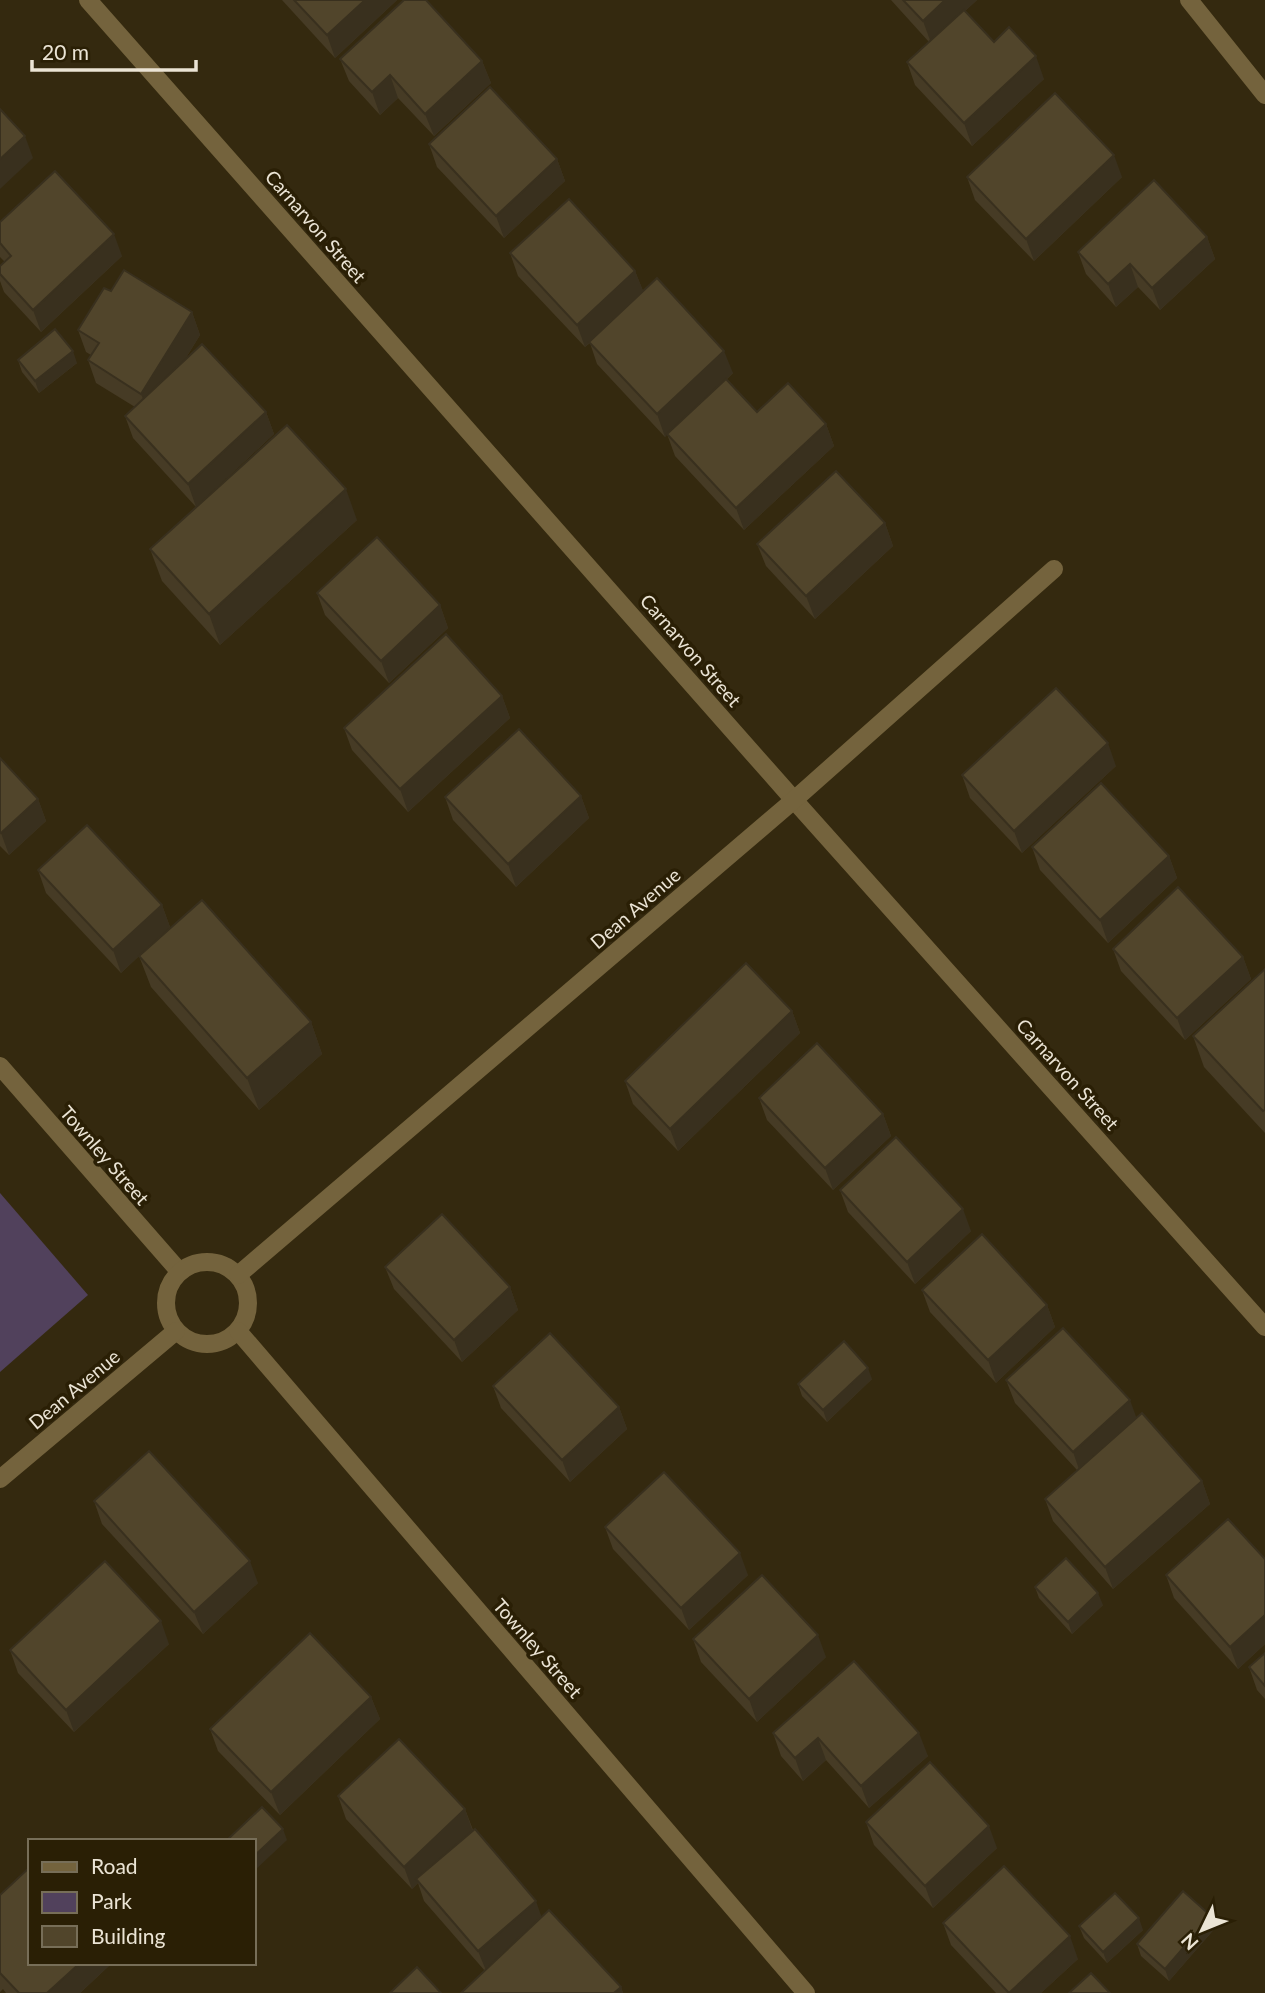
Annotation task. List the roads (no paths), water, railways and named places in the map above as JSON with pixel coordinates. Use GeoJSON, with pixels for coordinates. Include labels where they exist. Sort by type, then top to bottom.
{"type":"FeatureCollection","features":[{"type":"Feature","properties":{"kind":"street","name":"Carnarvon Street"},"geometry":{"type":"LineString","coordinates":[[88,0],[794,800],[1265,1327]]}},
{"type":"Feature","properties":{"kind":"street"},"geometry":{"type":"LineString","coordinates":[[1189,0],[1265,95]]}},
{"type":"Feature","properties":{"kind":"street","name":"Dean Avenue"},"geometry":{"type":"LineString","coordinates":[[238,1275],[794,800],[1054,569]]}},
{"type":"Feature","properties":{"kind":"street","name":"Townley Street"},"geometry":{"type":"LineString","coordinates":[[0,1066],[179,1271]]}},
{"type":"Feature","properties":{"kind":"street"},"geometry":{"type":"LineString","coordinates":[[209,1261],[226,1265],[238,1275],[247,1288],[249,1303],[246,1318],[239,1331],[224,1341],[207,1345],[190,1341],[176,1331],[166,1311],[167,1289],[179,1271],[193,1262],[209,1261]]}},
{"type":"Feature","properties":{"kind":"street","name":"Dean Avenue"},"geometry":{"type":"LineString","coordinates":[[0,1479],[176,1331]]}},
{"type":"Feature","properties":{"kind":"street","name":"Townley Street"},"geometry":{"type":"LineString","coordinates":[[239,1331],[806,1993]]}}]}
